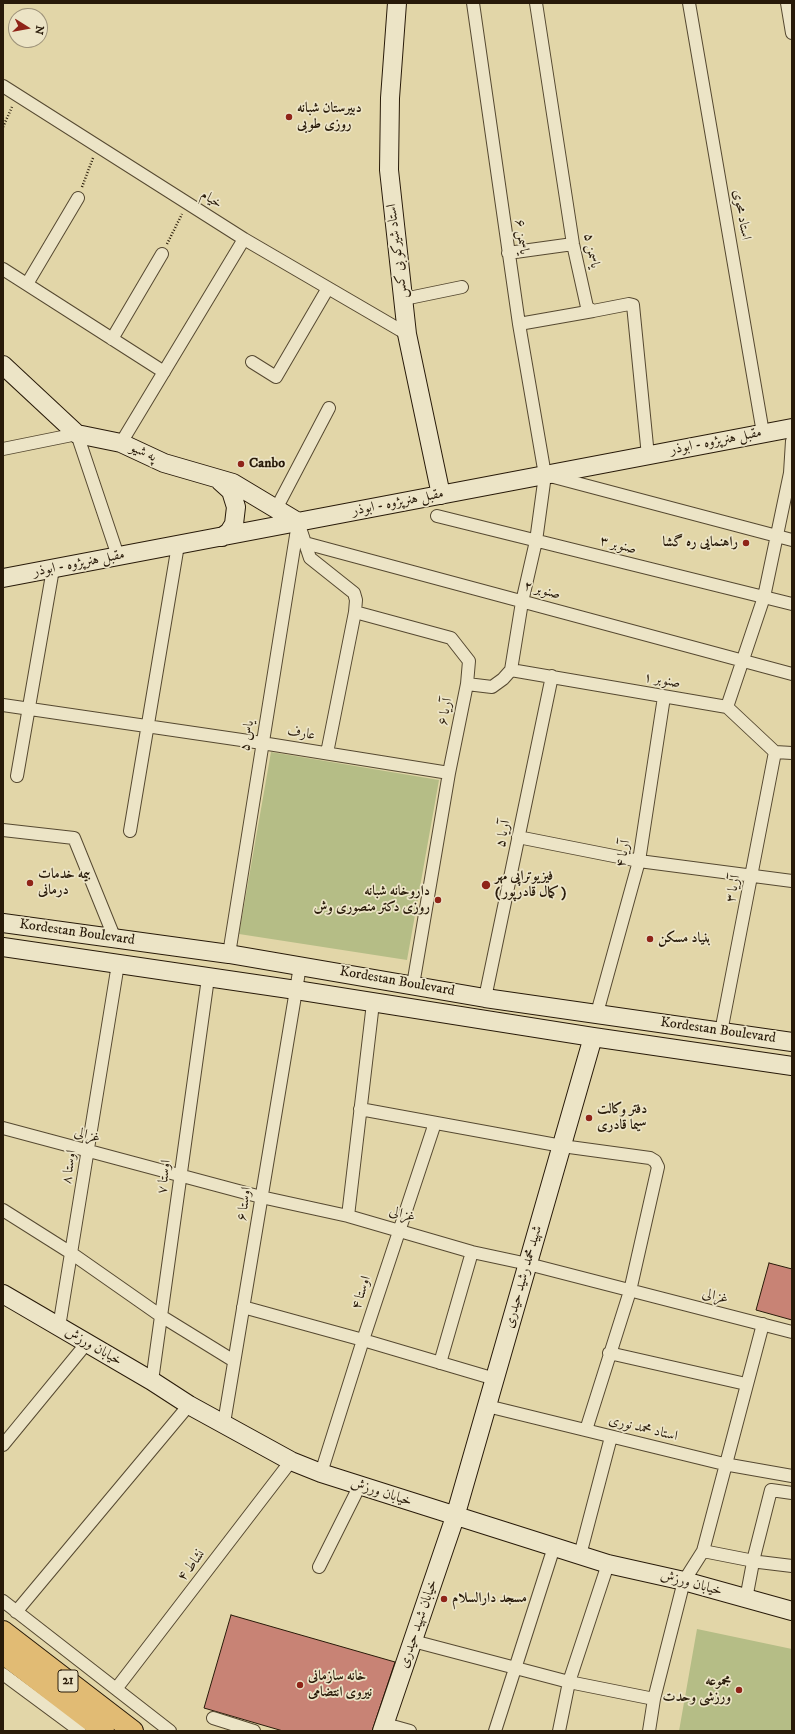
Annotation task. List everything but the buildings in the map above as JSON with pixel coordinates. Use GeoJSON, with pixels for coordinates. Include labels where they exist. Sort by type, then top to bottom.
{"type":"FeatureCollection","features":[{"type":"Feature","properties":{"kind":"main road","name":"21"},"geometry":{"type":"LineString","coordinates":[[3,1631],[134,1731]]}},
{"type":"Feature","properties":{"kind":"main road","name":"21"},"geometry":{"type":"LineString","coordinates":[[3,1654],[104,1731]]}},
{"type":"Feature","properties":{"kind":"street","name":"استاد شیرکو بی کس"},"geometry":{"type":"LineString","coordinates":[[398,3],[390,98],[389,170],[407,334],[441,495]]}},
{"type":"Feature","properties":{"kind":"street","name":"یاسمن ۶"},"geometry":{"type":"LineString","coordinates":[[473,3],[508,253],[545,475],[536,541],[522,602],[511,670]]}},
{"type":"Feature","properties":{"kind":"street","name":"یاسمن ۵"},"geometry":{"type":"LineString","coordinates":[[536,3],[573,244],[587,307],[593,311]]}},
{"type":"Feature","properties":{"kind":"street","name":"استاد محوی"},"geometry":{"type":"LineString","coordinates":[[689,3],[763,433]]}},
{"type":"Feature","properties":{"kind":"street"},"geometry":{"type":"LineString","coordinates":[[787,3],[792,33]]}},
{"type":"Feature","properties":{"kind":"street","name":"خیام"},"geometry":{"type":"LineString","coordinates":[[3,86],[244,239],[407,334]]}},
{"type":"Feature","properties":{"kind":"street"},"geometry":{"type":"LineString","coordinates":[[27,284],[78,198]]}},
{"type":"Feature","properties":{"kind":"street"},"geometry":{"type":"LineString","coordinates":[[121,443],[244,239]]}},
{"type":"Feature","properties":{"kind":"street"},"geometry":{"type":"LineString","coordinates":[[508,253],[573,244]]}},
{"type":"Feature","properties":{"kind":"street"},"geometry":{"type":"LineString","coordinates":[[112,339],[162,254]]}},
{"type":"Feature","properties":{"kind":"street"},"geometry":{"type":"LineString","coordinates":[[3,268],[164,372]]}},
{"type":"Feature","properties":{"kind":"street"},"geometry":{"type":"LineString","coordinates":[[404,299],[462,287]]}},
{"type":"Feature","properties":{"kind":"street"},"geometry":{"type":"LineString","coordinates":[[252,362],[276,377],[328,288]]}},
{"type":"Feature","properties":{"kind":"street"},"geometry":{"type":"LineString","coordinates":[[519,324],[629,304],[633,305],[648,456]]}},
{"type":"Feature","properties":{"kind":"street"},"geometry":{"type":"LineString","coordinates":[[3,365],[78,434],[118,556]]}},
{"type":"Feature","properties":{"kind":"street"},"geometry":{"type":"LineString","coordinates":[[276,509],[329,408]]}},
{"type":"Feature","properties":{"kind":"street","name":"مقبل هنرپژوه - ابوذر"},"geometry":{"type":"LineString","coordinates":[[3,578],[792,428]]}},
{"type":"Feature","properties":{"kind":"street"},"geometry":{"type":"LineString","coordinates":[[3,449],[78,434]]}},
{"type":"Feature","properties":{"kind":"street","name":"په شیو"},"geometry":{"type":"LineString","coordinates":[[78,434],[121,443],[164,463],[233,483],[298,522]]}},
{"type":"Feature","properties":{"kind":"street"},"geometry":{"type":"LineString","coordinates":[[792,441],[791,473],[776,536],[764,597],[727,707],[775,752],[792,753]]}},
{"type":"Feature","properties":{"kind":"street"},"geometry":{"type":"LineString","coordinates":[[545,475],[792,540]]}},
{"type":"Feature","properties":{"kind":"street"},"geometry":{"type":"LineString","coordinates":[[210,476],[225,485],[231,491],[236,508],[234,524],[229,532],[222,537]]}},
{"type":"Feature","properties":{"kind":"street","name":"صنوبر ۳"},"geometry":{"type":"LineString","coordinates":[[437,516],[792,604]]}},
{"type":"Feature","properties":{"kind":"street"},"geometry":{"type":"LineString","coordinates":[[298,522],[310,558],[354,593],[356,600],[355,612],[327,753]]}},
{"type":"Feature","properties":{"kind":"street","name":"یاس ۵"},"geometry":{"type":"LineString","coordinates":[[229,954],[298,522]]}},
{"type":"Feature","properties":{"kind":"street","name":"صنوبر ۲"},"geometry":{"type":"LineString","coordinates":[[305,543],[792,674]]}},
{"type":"Feature","properties":{"kind":"street"},"geometry":{"type":"LineString","coordinates":[[130,831],[178,545]]}},
{"type":"Feature","properties":{"kind":"street"},"geometry":{"type":"LineString","coordinates":[[17,776],[52,569]]}},
{"type":"Feature","properties":{"kind":"street","name":"آریا ۶"},"geometry":{"type":"LineString","coordinates":[[355,612],[451,638],[469,661],[467,684],[449,773],[413,985]]}},
{"type":"Feature","properties":{"kind":"street"},"geometry":{"type":"LineString","coordinates":[[467,684],[492,687],[503,679],[511,670]]}},
{"type":"Feature","properties":{"kind":"street","name":"صنوبر ۱"},"geometry":{"type":"LineString","coordinates":[[511,670],[552,676],[664,698],[727,707]]}},
{"type":"Feature","properties":{"kind":"street","name":"آریا ۵"},"geometry":{"type":"LineString","coordinates":[[485,998],[552,676]]}},
{"type":"Feature","properties":{"kind":"street","name":"آریا ۴"},"geometry":{"type":"LineString","coordinates":[[597,1013],[639,861],[664,698]]}},
{"type":"Feature","properties":{"kind":"street","name":"عارف"},"geometry":{"type":"LineString","coordinates":[[3,705],[262,742],[449,773]]}},
{"type":"Feature","properties":{"kind":"street","name":"آریا ۳"},"geometry":{"type":"LineString","coordinates":[[722,1032],[775,752]]}},
{"type":"Feature","properties":{"kind":"street"},"geometry":{"type":"LineString","coordinates":[[3,830],[74,838],[115,939]]}},
{"type":"Feature","properties":{"kind":"street"},"geometry":{"type":"LineString","coordinates":[[518,837],[639,861],[792,881]]}},
{"type":"Feature","properties":{"kind":"street","name":"Kordestan Boulevard"},"geometry":{"type":"LineString","coordinates":[[3,923],[229,954],[485,998],[792,1042]]}},
{"type":"Feature","properties":{"kind":"street","name":"Kordestan Boulevard"},"geometry":{"type":"LineString","coordinates":[[3,947],[792,1066]]}},
{"type":"Feature","properties":{"kind":"street","name":"اوستا ۸"},"geometry":{"type":"LineString","coordinates":[[59,1327],[118,964]]}},
{"type":"Feature","properties":{"kind":"street","name":"اوستا ۶"},"geometry":{"type":"LineString","coordinates":[[224,1423],[300,966]]}},
{"type":"Feature","properties":{"kind":"street","name":"اوستا ۷"},"geometry":{"type":"LineString","coordinates":[[152,1381],[208,978]]}},
{"type":"Feature","properties":{"kind":"street"},"geometry":{"type":"LineString","coordinates":[[348,1216],[373,1002]]}},
{"type":"Feature","properties":{"kind":"street","name":"شهید محمد رشید حیدری"},"geometry":{"type":"LineString","coordinates":[[455,1517],[593,1037]]}},
{"type":"Feature","properties":{"kind":"street"},"geometry":{"type":"LineString","coordinates":[[360,1109],[562,1146],[650,1158],[655,1161],[658,1167],[630,1291],[586,1430]]}},
{"type":"Feature","properties":{"kind":"street","name":"اوستا ۴"},"geometry":{"type":"LineString","coordinates":[[321,1474],[363,1340],[435,1123]]}},
{"type":"Feature","properties":{"kind":"street","name":"غزالی"},"geometry":{"type":"LineString","coordinates":[[3,1128],[87,1152],[181,1175],[261,1197],[348,1216],[472,1252],[528,1264],[792,1332]]}},
{"type":"Feature","properties":{"kind":"street"},"geometry":{"type":"LineString","coordinates":[[3,1210],[71,1253],[161,1316],[234,1361]]}},
{"type":"Feature","properties":{"kind":"street"},"geometry":{"type":"LineString","coordinates":[[440,1363],[472,1252]]}},
{"type":"Feature","properties":{"kind":"street","name":"خیابان ورزش"},"geometry":{"type":"LineString","coordinates":[[3,1294],[86,1344],[152,1381],[189,1405],[291,1461],[321,1474],[608,1564],[684,1581],[792,1611]]}},
{"type":"Feature","properties":{"kind":"street"},"geometry":{"type":"LineString","coordinates":[[243,1307],[363,1340],[495,1380]]}},
{"type":"Feature","properties":{"kind":"street"},"geometry":{"type":"LineString","coordinates":[[649,1731],[654,1699],[684,1581],[703,1550],[724,1464],[763,1324]]}},
{"type":"Feature","properties":{"kind":"street"},"geometry":{"type":"LineString","coordinates":[[3,1445],[86,1344]]}},
{"type":"Feature","properties":{"kind":"street"},"geometry":{"type":"LineString","coordinates":[[609,1354],[746,1384]]}},
{"type":"Feature","properties":{"kind":"street"},"geometry":{"type":"LineString","coordinates":[[16,1612],[189,1405]]}},
{"type":"Feature","properties":{"kind":"street","name":"استاد محمد نوری"},"geometry":{"type":"LineString","coordinates":[[487,1406],[724,1464],[792,1476]]}},
{"type":"Feature","properties":{"kind":"street"},"geometry":{"type":"LineString","coordinates":[[580,1555],[611,1437]]}},
{"type":"Feature","properties":{"kind":"street","name":"نشاط ۴"},"geometry":{"type":"LineString","coordinates":[[116,1689],[291,1461]]}},
{"type":"Feature","properties":{"kind":"street"},"geometry":{"type":"LineString","coordinates":[[319,1567],[359,1486]]}},
{"type":"Feature","properties":{"kind":"street"},"geometry":{"type":"LineString","coordinates":[[746,1599],[753,1561],[771,1490],[792,1493]]}},
{"type":"Feature","properties":{"kind":"street","name":"خیابان شهید حیدری"},"geometry":{"type":"LineString","coordinates":[[383,1728],[455,1517]]}},
{"type":"Feature","properties":{"kind":"street"},"geometry":{"type":"LineString","coordinates":[[495,1731],[554,1547]]}},
{"type":"Feature","properties":{"kind":"street"},"geometry":{"type":"LineString","coordinates":[[703,1550],[753,1561],[792,1566]]}},
{"type":"Feature","properties":{"kind":"street"},"geometry":{"type":"LineString","coordinates":[[559,1731],[569,1682],[608,1564]]}},
{"type":"Feature","properties":{"kind":"street"},"geometry":{"type":"LineString","coordinates":[[3,1601],[170,1731]]}},
{"type":"Feature","properties":{"kind":"street"},"geometry":{"type":"LineString","coordinates":[[413,1642],[569,1682],[654,1699]]}},
{"type":"Feature","properties":{"kind":"street"},"geometry":{"type":"LineString","coordinates":[[3,1674],[80,1731]]}},
{"type":"Feature","properties":{"kind":"street"},"geometry":{"type":"LineString","coordinates":[[213,1718],[254,1731]]}},
{"type":"Feature","properties":{"kind":"street"},"geometry":{"type":"LineString","coordinates":[[383,1728],[410,1731]]}},
{"type":"Feature","properties":{"kind":"path"},"geometry":{"type":"LineString","coordinates":[[3,126],[18,96]]}},
{"type":"Feature","properties":{"kind":"path"},"geometry":{"type":"LineString","coordinates":[[78,198],[98,146]]}},
{"type":"Feature","properties":{"kind":"path"},"geometry":{"type":"LineString","coordinates":[[162,254],[187,203]]}},
{"type":"Feature","properties":{"kind":"green space"},"geometry":{"type":"Polygon","coordinates":[[[271,752],[439,780],[407,960],[239,934],[271,752]]]}},
{"type":"Feature","properties":{"kind":"green space","name":"مجموعه ورزشی وحدت"},"geometry":{"type":"Polygon","coordinates":[[[697,1629],[792,1649],[792,1731],[679,1731],[697,1629]]]}},
{"type":"Feature","properties":{"kind":"place","name":"دبیرستان شبانه روزی طوبی"},"geometry":{"type":"Point","coordinates":[289,117]}},
{"type":"Feature","properties":{"kind":"place","name":"Canbo"},"geometry":{"type":"Point","coordinates":[241,464]}},
{"type":"Feature","properties":{"kind":"place","name":"راهنمایی ره گشا"},"geometry":{"type":"Point","coordinates":[746,543]}},
{"type":"Feature","properties":{"kind":"place","name":"بیمه خدمات درمانی"},"geometry":{"type":"Point","coordinates":[30,883]}},
{"type":"Feature","properties":{"kind":"place","name":"فیزیوتراپی مهر ( کمال قادرپور )"},"geometry":{"type":"Point","coordinates":[486,885]}},
{"type":"Feature","properties":{"kind":"place","name":"داروخانه شبانه روزی دکتر منصوری وش"},"geometry":{"type":"Point","coordinates":[438,900]}},
{"type":"Feature","properties":{"kind":"place","name":"بنیاد مسکن"},"geometry":{"type":"Point","coordinates":[650,939]}},
{"type":"Feature","properties":{"kind":"place","name":"دفتر وکالت سیما قادری"},"geometry":{"type":"Point","coordinates":[589,1118]}},
{"type":"Feature","properties":{"kind":"place","name":"مسجد دارالسلام"},"geometry":{"type":"Point","coordinates":[444,1599]}},
{"type":"Feature","properties":{"kind":"place","name":"خانه سازمانی نیروی انتضامی"},"geometry":{"type":"Point","coordinates":[300,1685]}},
{"type":"Feature","properties":{"kind":"place","name":"مجموعه ورزشی وحدت"},"geometry":{"type":"Point","coordinates":[739,1690]}}]}
